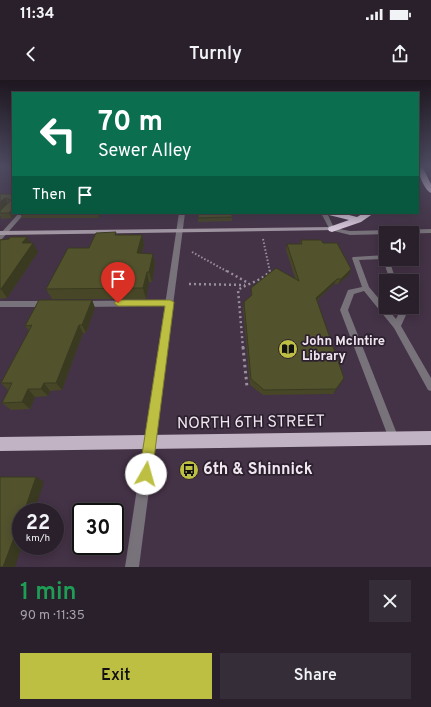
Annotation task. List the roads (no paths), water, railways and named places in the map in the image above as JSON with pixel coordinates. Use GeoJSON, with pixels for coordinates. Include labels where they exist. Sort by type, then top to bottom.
{"type":"FeatureCollection","features":[{"type":"Feature","properties":{"kind":"highway"},"geometry":{"type":"LineString","coordinates":[[336,214],[358,220]]}},
{"type":"Feature","properties":{"kind":"highway"},"geometry":{"type":"LineString","coordinates":[[332,229],[358,220],[368,214]]}},
{"type":"Feature","properties":{"kind":"main road"},"geometry":{"type":"LineString","coordinates":[[1,235],[332,229]]}},
{"type":"Feature","properties":{"kind":"main road","name":"NORTH 6TH STREET"},"geometry":{"type":"LineString","coordinates":[[0,444],[431,438]]}},
{"type":"Feature","properties":{"kind":"street"},"geometry":{"type":"LineString","coordinates":[[1,235],[21,214]]}},
{"type":"Feature","properties":{"kind":"street"},"geometry":{"type":"LineString","coordinates":[[132,567],[182,214]]}},
{"type":"Feature","properties":{"kind":"street"},"geometry":{"type":"LineString","coordinates":[[324,214],[332,229],[350,233],[431,231]]}},
{"type":"Feature","properties":{"kind":"street"},"geometry":{"type":"LineString","coordinates":[[379,258],[355,258],[366,288],[397,326],[431,387]]}},
{"type":"Feature","properties":{"kind":"street"},"geometry":{"type":"LineString","coordinates":[[366,288],[350,292],[344,310],[394,438]]}},
{"type":"Feature","properties":{"kind":"street"},"geometry":{"type":"LineString","coordinates":[[73,304],[170,302]]}},
{"type":"Feature","properties":{"kind":"street"},"geometry":{"type":"LineString","coordinates":[[0,304],[58,304]]}},
{"type":"Feature","properties":{"kind":"street"},"geometry":{"type":"LineString","coordinates":[[397,326],[402,314]]}},
{"type":"Feature","properties":{"kind":"place","name":"John McIntire Library"},"geometry":{"type":"Point","coordinates":[288,349]}},
{"type":"Feature","properties":{"kind":"place","name":"6th & Shinnick"},"geometry":{"type":"Point","coordinates":[189,470]}}]}
